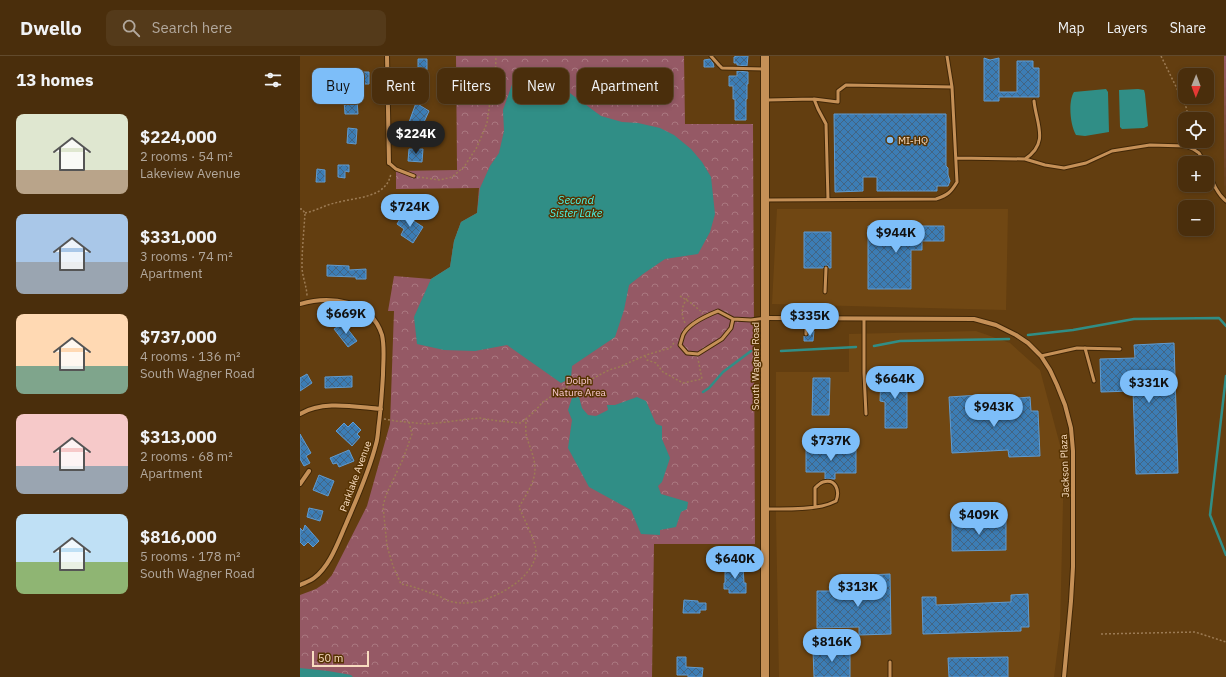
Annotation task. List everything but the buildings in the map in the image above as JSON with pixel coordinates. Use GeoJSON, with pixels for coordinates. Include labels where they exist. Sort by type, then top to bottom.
{"type":"FeatureCollection","features":[{"type":"Feature","properties":{"kind":"main road","name":"South Wagner Road"},"geometry":{"type":"LineString","coordinates":[[765,56],[765,677]]}},
{"type":"Feature","properties":{"kind":"street"},"geometry":{"type":"LineString","coordinates":[[387,56],[389,163]]}},
{"type":"Feature","properties":{"kind":"street","name":"Parklake Avenue"},"geometry":{"type":"LineString","coordinates":[[300,304],[319,300],[349,302],[374,320],[381,335],[384,350],[380,418],[377,443],[372,457],[359,493],[332,555],[313,579],[300,585]]}},
{"type":"Feature","properties":{"kind":"street","name":"Jackson Plaza"},"geometry":{"type":"LineString","coordinates":[[765,318],[974,319],[996,325],[1016,335],[1028,343],[1041,356],[1050,370],[1065,405],[1071,428],[1073,451],[1074,498],[1071,601],[1064,677]]}},
{"type":"Feature","properties":{"kind":"street"},"geometry":{"type":"LineString","coordinates":[[300,414],[305,410],[335,405],[381,409]]}},
{"type":"Feature","properties":{"kind":"street"},"geometry":{"type":"LineString","coordinates":[[300,484],[309,471]]}},
{"type":"Feature","properties":{"kind":"lane"},"geometry":{"type":"LineString","coordinates":[[711,56],[722,68],[765,69]]}},
{"type":"Feature","properties":{"kind":"lane"},"geometry":{"type":"LineString","coordinates":[[765,200],[936,199],[946,196],[957,182],[952,87],[947,56]]}},
{"type":"Feature","properties":{"kind":"lane"},"geometry":{"type":"LineString","coordinates":[[765,100],[814,99],[838,102],[838,91],[846,85],[952,87]]}},
{"type":"Feature","properties":{"kind":"lane"},"geometry":{"type":"LineString","coordinates":[[814,99],[826,124],[828,200]]}},
{"type":"Feature","properties":{"kind":"lane"},"geometry":{"type":"LineString","coordinates":[[1025,159],[1037,148],[1040,141],[1040,127],[1034,101]]}},
{"type":"Feature","properties":{"kind":"lane"},"geometry":{"type":"LineString","coordinates":[[956,158],[1025,159],[1045,165],[1064,168],[1086,163],[1112,152],[1150,145],[1186,146],[1199,153],[1201,156]]}},
{"type":"Feature","properties":{"kind":"lane"},"geometry":{"type":"LineString","coordinates":[[389,163],[396,169],[414,176]]}},
{"type":"Feature","properties":{"kind":"lane"},"geometry":{"type":"LineString","coordinates":[[1214,186],[1222,198],[1226,201]]}},
{"type":"Feature","properties":{"kind":"lane"},"geometry":{"type":"LineString","coordinates":[[825,292],[826,268]]}},
{"type":"Feature","properties":{"kind":"lane"},"geometry":{"type":"LineString","coordinates":[[733,319],[731,328],[722,339],[698,354],[687,353],[680,345],[683,334],[688,328],[706,316],[718,311],[733,319],[751,320],[765,318]]}},
{"type":"Feature","properties":{"kind":"lane"},"geometry":{"type":"LineString","coordinates":[[806,318],[806,334]]}},
{"type":"Feature","properties":{"kind":"lane"},"geometry":{"type":"LineString","coordinates":[[864,319],[866,414]]}},
{"type":"Feature","properties":{"kind":"lane"},"geometry":{"type":"LineString","coordinates":[[1041,356],[1077,348],[1120,349]]}},
{"type":"Feature","properties":{"kind":"lane"},"geometry":{"type":"LineString","coordinates":[[1086,348],[1094,381]]}},
{"type":"Feature","properties":{"kind":"lane"},"geometry":{"type":"LineString","coordinates":[[765,509],[815,507],[822,506],[836,501],[838,495],[836,485],[831,482],[822,482],[815,488],[815,507]]}},
{"type":"Feature","properties":{"kind":"lane"},"geometry":{"type":"LineString","coordinates":[[890,662],[890,677]]}},
{"type":"Feature","properties":{"kind":"path"},"geometry":{"type":"LineString","coordinates":[[414,176],[440,180],[452,177],[464,167],[477,147],[487,123],[490,102],[496,88],[496,56]]}},
{"type":"Feature","properties":{"kind":"path"},"geometry":{"type":"LineString","coordinates":[[1161,56],[1187,112]]}},
{"type":"Feature","properties":{"kind":"path"},"geometry":{"type":"LineString","coordinates":[[305,213],[336,202],[369,196],[379,191],[388,182],[391,174],[389,163]]}},
{"type":"Feature","properties":{"kind":"path"},"geometry":{"type":"LineString","coordinates":[[300,209],[302,209],[305,213],[302,267],[303,281],[307,292],[308,302]]}},
{"type":"Feature","properties":{"kind":"path"},"geometry":{"type":"LineString","coordinates":[[680,296],[692,303],[706,316]]}},
{"type":"Feature","properties":{"kind":"path"},"geometry":{"type":"LineString","coordinates":[[688,328],[683,319],[682,308],[685,300],[689,296]]}},
{"type":"Feature","properties":{"kind":"path"},"geometry":{"type":"LineString","coordinates":[[380,418],[435,424],[480,418],[521,423],[543,402],[562,389],[590,380],[609,370],[670,348],[674,343]]}},
{"type":"Feature","properties":{"kind":"path"},"geometry":{"type":"LineString","coordinates":[[645,356],[647,360],[656,363],[663,372],[683,383],[702,379],[696,354]]}},
{"type":"Feature","properties":{"kind":"path"},"geometry":{"type":"LineString","coordinates":[[408,422],[412,434],[403,459],[386,495],[383,506],[387,546],[393,566],[401,584],[438,595],[446,600],[463,603],[486,600],[506,590],[524,576],[531,568],[536,552],[530,532],[519,507],[530,488],[535,468],[526,436],[526,419]]}},
{"type":"Feature","properties":{"kind":"path"},"geometry":{"type":"LineString","coordinates":[[1101,634],[1194,632],[1226,642]]}},
{"type":"Feature","properties":{"kind":"shaded area"},"geometry":{"type":"Polygon","coordinates":[[[777,209],[1008,209],[1006,310],[772,304],[777,209]]]}},
{"type":"Feature","properties":{"kind":"shaded area"},"geometry":{"type":"Polygon","coordinates":[[[976,331],[1010,343],[1040,370],[1064,460],[1060,630],[1054,677],[779,677],[776,518],[776,372],[849,372],[849,334],[976,331]]]}},
{"type":"Feature","properties":{"kind":"green space","name":"Dolph Nature Area"},"geometry":{"type":"Polygon","coordinates":[[[456,56],[684,56],[685,124],[753,124],[755,544],[654,544],[652,677],[300,677],[300,595],[316,589],[325,583],[332,575],[367,506],[390,424],[394,311],[388,311],[394,276],[431,279],[450,267],[454,241],[461,222],[477,213],[479,188],[396,189],[396,171],[457,170],[456,104],[505,104],[505,68],[456,68],[456,56]]]}},
{"type":"Feature","properties":{"kind":"green space"},"geometry":{"type":"Polygon","coordinates":[[[1224,56],[1226,56],[1225,199],[1224,56]]]}},
{"type":"Feature","properties":{"kind":"water","name":"Second Sister Lake"},"geometry":{"type":"Polygon","coordinates":[[[513,82],[513,104],[569,104],[569,92],[577,98],[577,104],[585,104],[601,116],[622,122],[638,123],[660,128],[674,135],[691,149],[702,162],[711,177],[715,214],[710,232],[698,254],[665,259],[629,285],[624,310],[615,337],[572,366],[571,378],[561,383],[507,345],[475,351],[444,350],[417,344],[414,317],[431,279],[450,267],[454,241],[461,222],[477,213],[480,188],[490,166],[499,153],[504,131],[503,110],[513,82]]]}},
{"type":"Feature","properties":{"kind":"water"},"geometry":{"type":"Polygon","coordinates":[[[1106,89],[1108,92],[1109,132],[1085,136],[1076,135],[1072,125],[1070,113],[1071,101],[1074,92],[1106,89]]]}},
{"type":"Feature","properties":{"kind":"water"},"geometry":{"type":"Polygon","coordinates":[[[1119,90],[1144,90],[1148,126],[1144,128],[1122,129],[1120,127],[1119,90]]]}},
{"type":"Feature","properties":{"kind":"water"},"geometry":{"type":"Polygon","coordinates":[[[579,397],[582,408],[588,415],[596,416],[608,410],[607,405],[615,405],[637,397],[646,401],[656,424],[662,426],[662,439],[670,458],[662,482],[658,486],[661,494],[688,502],[687,509],[681,512],[676,527],[660,530],[660,535],[641,534],[631,510],[589,487],[568,448],[572,420],[568,410],[572,398],[579,397]]]}},
{"type":"Feature","properties":{"kind":"water"},"geometry":{"type":"Polygon","coordinates":[[[300,668],[328,671],[351,675],[353,677],[300,677],[300,668]]]}},
{"type":"Feature","properties":{"kind":"waterway"},"geometry":{"type":"LineString","coordinates":[[1028,335],[1073,330],[1134,319],[1219,318],[1226,326]]}},
{"type":"Feature","properties":{"kind":"waterway"},"geometry":{"type":"LineString","coordinates":[[874,346],[900,341],[1009,339]]}},
{"type":"Feature","properties":{"kind":"waterway"},"geometry":{"type":"LineString","coordinates":[[781,351],[856,347]]}},
{"type":"Feature","properties":{"kind":"waterway"},"geometry":{"type":"LineString","coordinates":[[703,392],[709,388],[723,372],[751,351]]}},
{"type":"Feature","properties":{"kind":"waterway"},"geometry":{"type":"LineString","coordinates":[[1226,376],[1210,515],[1226,555]]}},
{"type":"Feature","properties":{"kind":"place","name":"MI-HQ"},"geometry":{"type":"Point","coordinates":[890,140]}}]}
